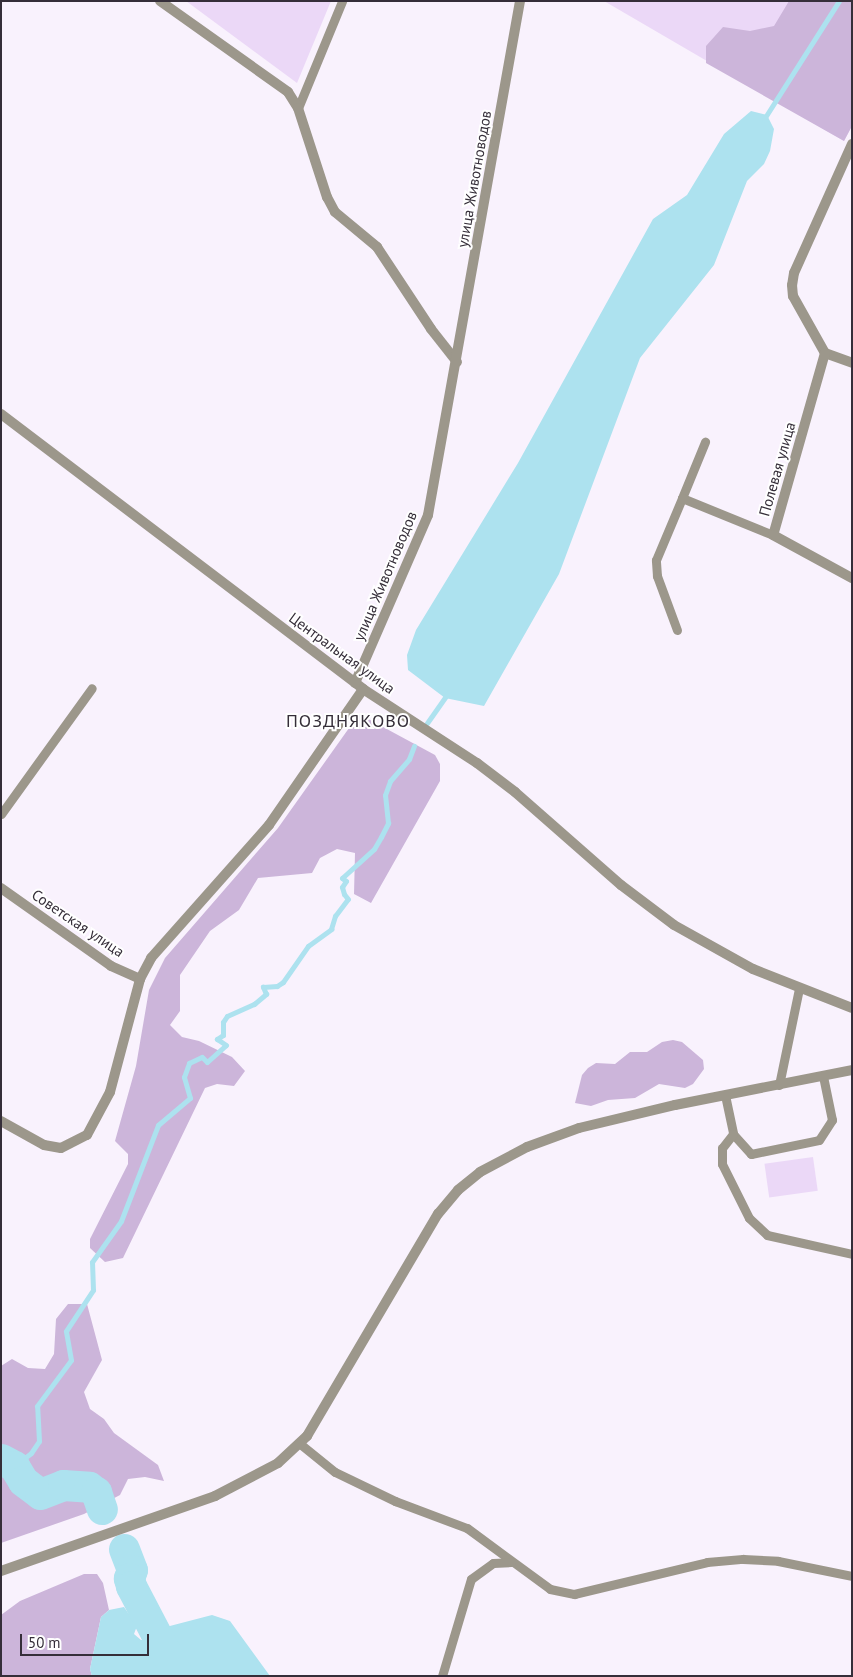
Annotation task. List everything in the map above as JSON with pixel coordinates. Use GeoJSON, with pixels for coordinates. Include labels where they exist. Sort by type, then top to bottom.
{"type":"FeatureCollection","features":[{"type":"Feature","properties":{"kind":"street"},"geometry":{"type":"LineString","coordinates":[[160,1],[288,92],[298,108],[335,212],[376,247],[431,329],[458,362]]}},
{"type":"Feature","properties":{"kind":"street","name":"улица Животноводов"},"geometry":{"type":"LineString","coordinates":[[1,1121],[44,1145],[61,1148],[74,1144],[87,1135],[110,1092],[140,979],[151,958],[269,825],[359,686],[428,516],[458,362],[520,1]]}},
{"type":"Feature","properties":{"kind":"street"},"geometry":{"type":"LineString","coordinates":[[852,144],[794,273],[792,285],[793,296],[825,353],[852,363]]}},
{"type":"Feature","properties":{"kind":"street","name":"Полевая улица"},"geometry":{"type":"LineString","coordinates":[[825,353],[774,535],[852,578]]}},
{"type":"Feature","properties":{"kind":"street","name":"Центральная улица"},"geometry":{"type":"LineString","coordinates":[[1,414],[359,686],[477,763],[516,792],[621,885],[674,925],[753,969],[852,1008]]}},
{"type":"Feature","properties":{"kind":"street","name":"Советская улица"},"geometry":{"type":"LineString","coordinates":[[1,888],[112,966],[140,979]]}},
{"type":"Feature","properties":{"kind":"street"},"geometry":{"type":"LineString","coordinates":[[1,1571],[215,1496],[278,1464],[307,1436],[438,1214],[458,1190],[480,1172],[527,1148],[579,1128],[725,1095],[852,1070]]}},
{"type":"Feature","properties":{"kind":"lane"},"geometry":{"type":"LineString","coordinates":[[298,108],[342,1]]}},
{"type":"Feature","properties":{"kind":"lane"},"geometry":{"type":"LineString","coordinates":[[677,630],[657,576],[656,560],[705,442]]}},
{"type":"Feature","properties":{"kind":"lane"},"geometry":{"type":"LineString","coordinates":[[682,498],[774,535]]}},
{"type":"Feature","properties":{"kind":"lane"},"geometry":{"type":"LineString","coordinates":[[1,814],[92,688]]}},
{"type":"Feature","properties":{"kind":"lane"},"geometry":{"type":"LineString","coordinates":[[779,1085],[799,988]]}},
{"type":"Feature","properties":{"kind":"lane"},"geometry":{"type":"LineString","coordinates":[[725,1095],[733,1134],[751,1154],[819,1140],[832,1120],[823,1076]]}},
{"type":"Feature","properties":{"kind":"lane"},"geometry":{"type":"LineString","coordinates":[[733,1134],[722,1148],[722,1164],[749,1218],[767,1235],[852,1254]]}},
{"type":"Feature","properties":{"kind":"lane"},"geometry":{"type":"LineString","coordinates":[[299,1443],[335,1472],[395,1501],[467,1528],[550,1589],[574,1594],[707,1562],[744,1559],[778,1561],[852,1576]]}},
{"type":"Feature","properties":{"kind":"lane"},"geometry":{"type":"LineString","coordinates":[[442,1676],[471,1579],[493,1563],[511,1562]]}},
{"type":"Feature","properties":{"kind":"shaded area"},"geometry":{"type":"Polygon","coordinates":[[[186,1],[331,1],[297,83],[186,1]]]}},
{"type":"Feature","properties":{"kind":"shaded area"},"geometry":{"type":"Polygon","coordinates":[[[604,1],[852,1],[852,126],[844,141],[604,1]]]}},
{"type":"Feature","properties":{"kind":"shaded area"},"geometry":{"type":"Polygon","coordinates":[[[789,1],[852,1],[852,126],[844,141],[706,63],[706,46],[723,27],[750,31],[774,26],[789,1]]]}},
{"type":"Feature","properties":{"kind":"shaded area"},"geometry":{"type":"Polygon","coordinates":[[[359,714],[435,755],[440,764],[440,781],[371,903],[354,894],[355,853],[337,849],[320,858],[312,873],[258,878],[239,910],[210,931],[180,975],[180,1011],[170,1025],[182,1037],[199,1041],[232,1057],[245,1071],[234,1086],[217,1084],[205,1088],[123,1258],[105,1262],[90,1248],[90,1239],[128,1164],[128,1154],[115,1141],[136,1066],[149,990],[165,958],[278,828],[359,714]]]}},
{"type":"Feature","properties":{"kind":"shaded area"},"geometry":{"type":"Polygon","coordinates":[[[673,1040],[682,1042],[703,1060],[704,1069],[693,1084],[685,1088],[659,1084],[635,1098],[608,1100],[591,1106],[575,1103],[582,1075],[588,1068],[596,1063],[615,1064],[630,1052],[647,1052],[662,1042],[673,1040]]]}},
{"type":"Feature","properties":{"kind":"shaded area"},"geometry":{"type":"Polygon","coordinates":[[[813,1157],[818,1191],[769,1197],[764,1164],[813,1157]]]}},
{"type":"Feature","properties":{"kind":"shaded area"},"geometry":{"type":"Polygon","coordinates":[[[68,1304],[87,1304],[102,1360],[84,1392],[90,1409],[104,1419],[114,1433],[158,1465],[164,1481],[145,1477],[128,1479],[120,1495],[84,1514],[1,1543],[1,1366],[12,1359],[28,1368],[45,1369],[54,1354],[56,1319],[68,1304]]]}},
{"type":"Feature","properties":{"kind":"shaded area"},"geometry":{"type":"Polygon","coordinates":[[[84,1574],[97,1574],[103,1583],[109,1610],[101,1617],[90,1669],[92,1676],[1,1676],[1,1615],[20,1601],[84,1574]]]}},
{"type":"Feature","properties":{"kind":"water"},"geometry":{"type":"Polygon","coordinates":[[[751,111],[767,115],[774,129],[770,151],[764,164],[747,181],[714,265],[640,358],[559,574],[484,706],[445,698],[408,670],[407,655],[416,630],[518,463],[653,219],[687,195],[724,134],[751,111]]]}},
{"type":"Feature","properties":{"kind":"water"},"geometry":{"type":"Polygon","coordinates":[[[124,1607],[137,1626],[134,1634],[141,1640],[150,1640],[148,1627],[152,1623],[166,1627],[212,1615],[230,1621],[270,1676],[92,1676],[90,1669],[101,1617],[109,1610],[124,1607]]]}},
{"type":"Feature","properties":{"kind":"waterway"},"geometry":{"type":"LineString","coordinates":[[764,119],[839,1]]}},
{"type":"Feature","properties":{"kind":"waterway"},"geometry":{"type":"LineString","coordinates":[[427,723],[448,693]]}},
{"type":"Feature","properties":{"kind":"waterway"},"geometry":{"type":"LineString","coordinates":[[14,1466],[31,1453],[39,1441],[37,1406],[71,1360],[66,1331],[93,1290],[92,1262],[121,1221],[158,1125],[190,1098],[184,1077],[189,1063],[202,1057],[207,1062],[226,1045],[217,1039],[223,1035],[223,1022],[227,1016],[254,1004],[266,994],[263,987],[277,986],[283,982],[308,946],[331,929],[335,916],[348,899],[342,887],[346,881],[342,878],[374,849],[381,837],[388,823],[385,795],[390,781],[409,759],[414,746]]}},
{"type":"Feature","properties":{"kind":"waterway"},"geometry":{"type":"LineString","coordinates":[[1,1459],[14,1466],[23,1481],[40,1494],[63,1485],[89,1487],[96,1492],[102,1509]]}},
{"type":"Feature","properties":{"kind":"waterway"},"geometry":{"type":"LineString","coordinates":[[124,1549],[132,1570],[129,1578],[131,1586],[178,1676]]}},
{"type":"Feature","properties":{"kind":"district","name":"ПОЗДНЯКОВО"},"geometry":{"type":"Point","coordinates":[348,721]}}]}
